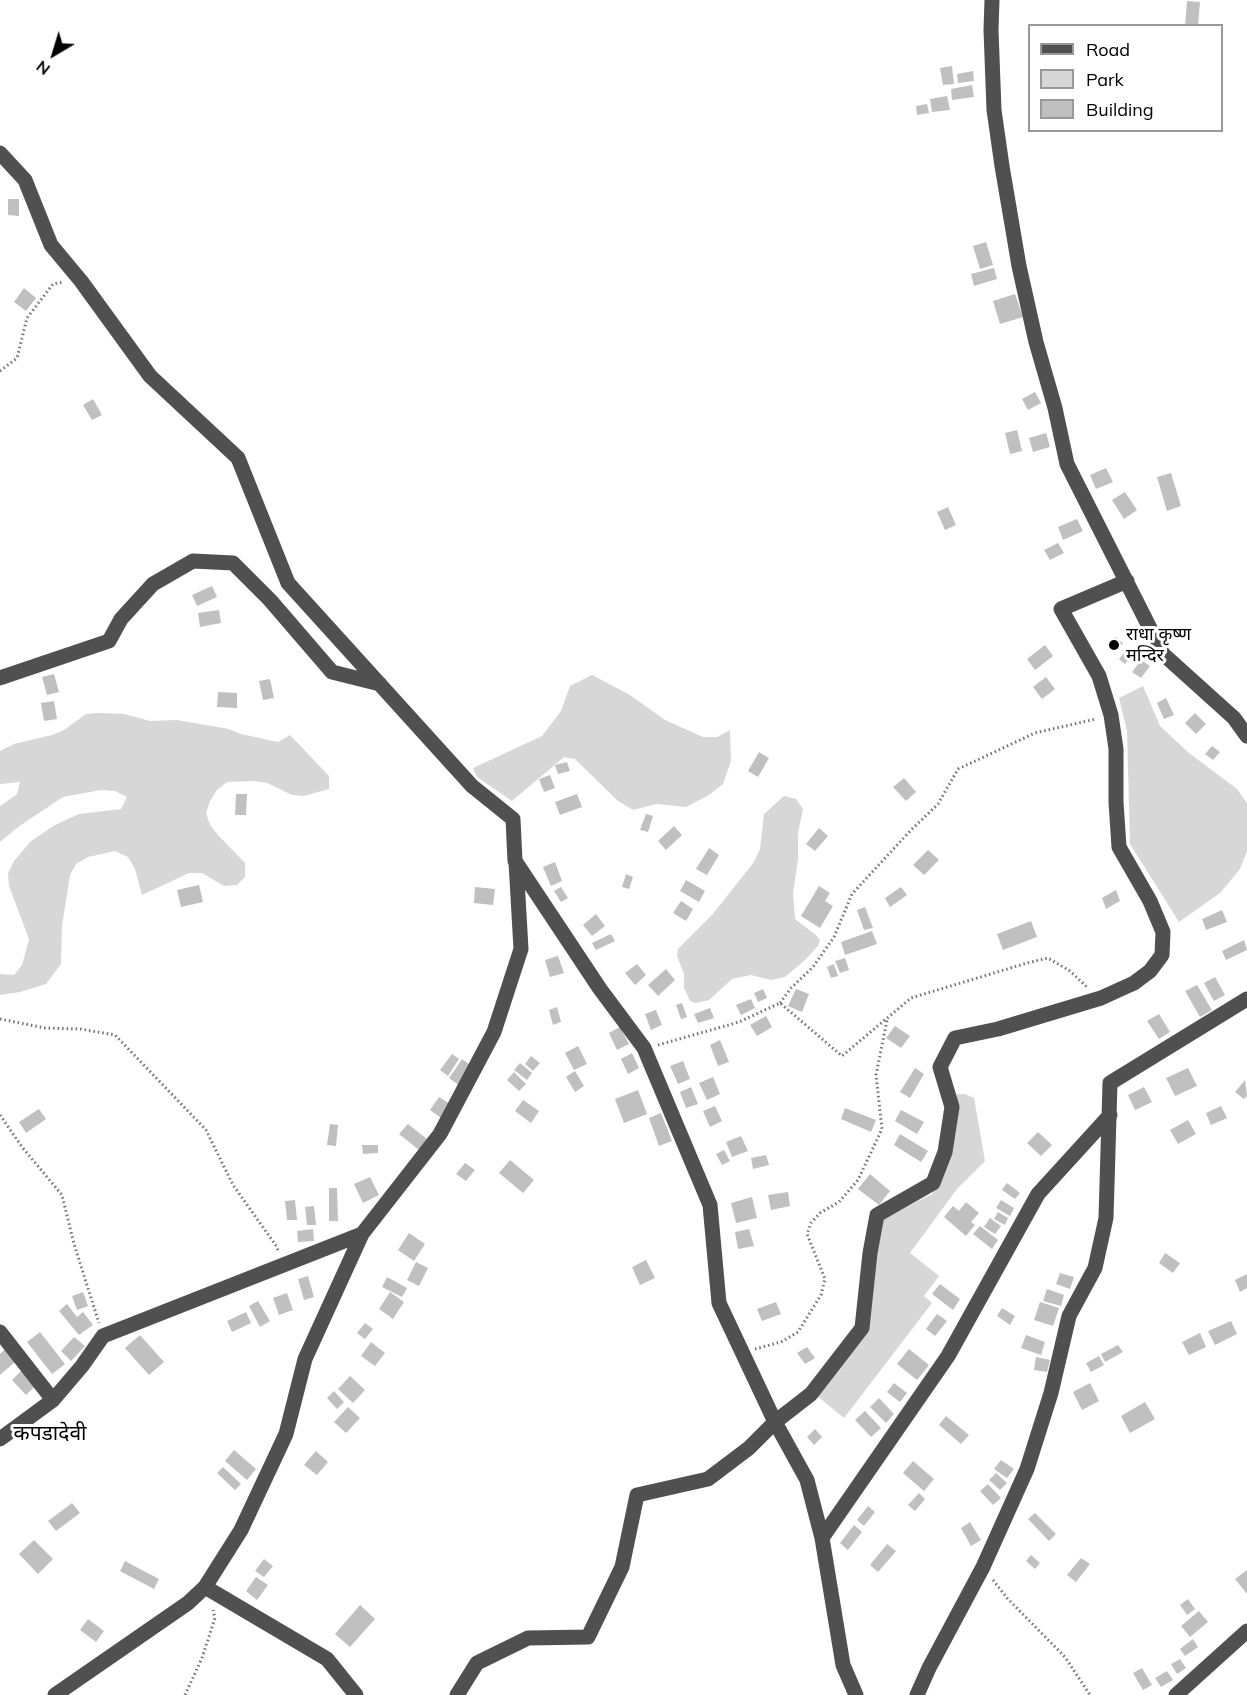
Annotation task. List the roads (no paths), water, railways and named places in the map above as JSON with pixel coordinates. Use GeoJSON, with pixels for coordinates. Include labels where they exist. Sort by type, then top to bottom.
{"type":"FeatureCollection","features":[{"type":"Feature","properties":{"kind":"street"},"geometry":{"type":"LineString","coordinates":[[992,0],[994,110],[1019,266],[1036,342],[1055,408],[1066,464],[1163,654],[1234,718],[1247,736]]}},
{"type":"Feature","properties":{"kind":"street"},"geometry":{"type":"LineString","coordinates":[[0,153],[25,180],[51,245],[81,281],[150,376],[238,458],[288,583],[472,786],[513,819],[521,949],[494,1032],[440,1134],[362,1234],[305,1359],[286,1434],[241,1530],[205,1587],[188,1603],[55,1695]]}},
{"type":"Feature","properties":{"kind":"street"},"geometry":{"type":"LineString","coordinates":[[0,678],[109,641],[122,619],[153,584],[193,561],[233,563],[270,600],[332,672],[380,684]]}},
{"type":"Feature","properties":{"kind":"street"},"geometry":{"type":"LineString","coordinates":[[457,1695],[477,1663],[528,1638],[588,1638],[622,1567],[637,1496],[708,1479],[749,1448],[775,1422],[811,1394],[862,1328],[870,1253],[877,1215],[933,1183],[945,1152],[952,1107],[940,1067],[955,1038],[998,1029],[1101,998],[1134,983],[1150,971],[1162,955],[1163,932],[1150,901],[1119,848],[1116,749],[1111,715],[1099,676],[1061,609],[1127,581]]}},
{"type":"Feature","properties":{"kind":"street"},"geometry":{"type":"LineString","coordinates":[[515,861],[600,989],[644,1048],[710,1205],[718,1303],[775,1422],[807,1480],[822,1538],[843,1665],[856,1695]]}},
{"type":"Feature","properties":{"kind":"street"},"geometry":{"type":"LineString","coordinates":[[917,1695],[983,1567],[1027,1469],[1051,1393],[1069,1316],[1095,1268],[1106,1218],[1110,1083],[1247,999]]}},
{"type":"Feature","properties":{"kind":"street"},"geometry":{"type":"LineString","coordinates":[[822,1538],[948,1356],[1038,1194],[1110,1115]]}},
{"type":"Feature","properties":{"kind":"street"},"geometry":{"type":"LineString","coordinates":[[0,1439],[53,1400],[82,1366],[103,1336],[362,1234]]}},
{"type":"Feature","properties":{"kind":"street"},"geometry":{"type":"LineString","coordinates":[[0,1332],[53,1400]]}},
{"type":"Feature","properties":{"kind":"street"},"geometry":{"type":"LineString","coordinates":[[205,1587],[327,1659],[356,1695]]}},
{"type":"Feature","properties":{"kind":"street"},"geometry":{"type":"LineString","coordinates":[[1176,1695],[1192,1689],[1247,1631]]}},
{"type":"Feature","properties":{"kind":"place","name":"राधा कृष्ण मन्दिर"},"geometry":{"type":"Point","coordinates":[1114,645]}},
{"type":"Feature","properties":{"kind":"district","name":"कपडादेवी"},"geometry":{"type":"Point","coordinates":[50,1434]}}]}
